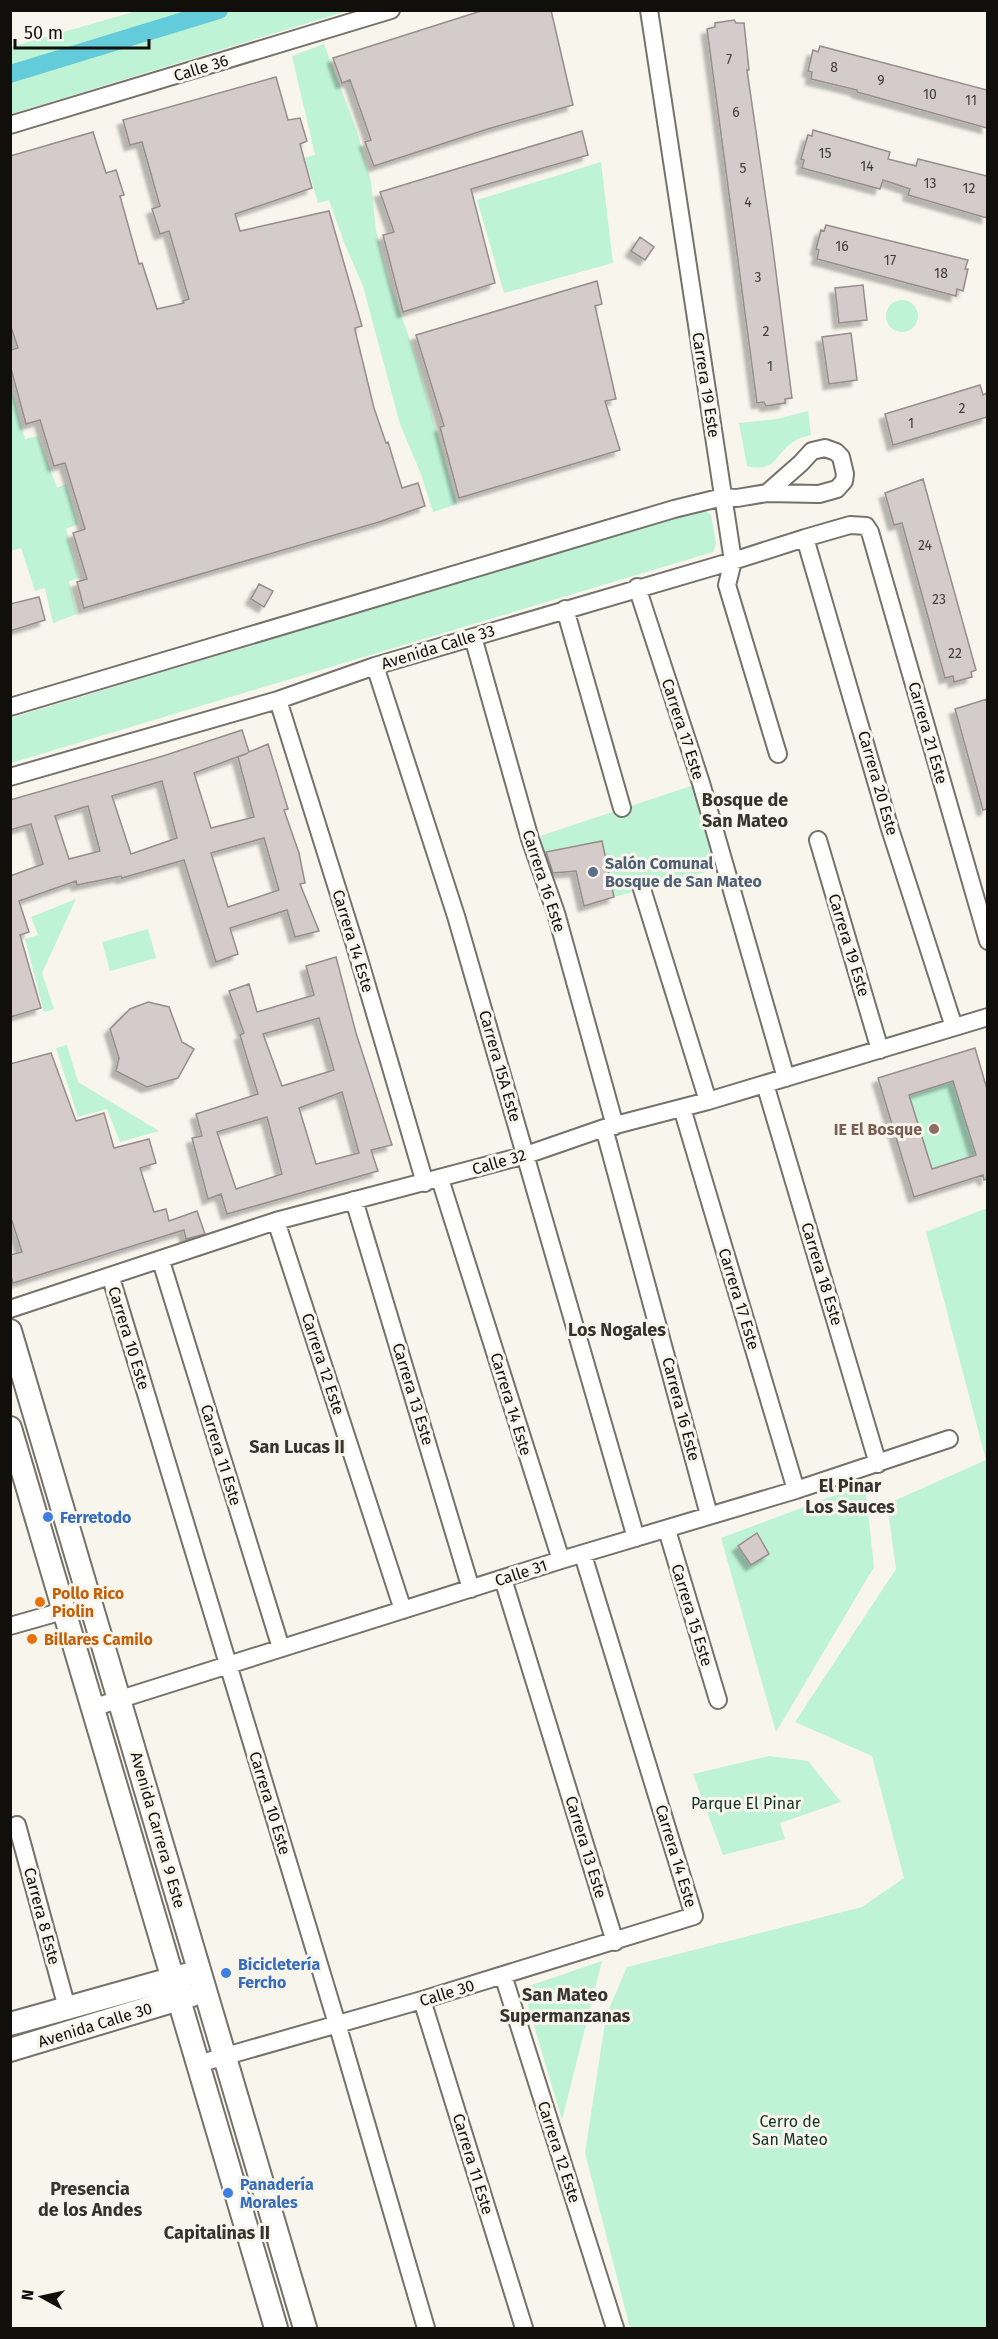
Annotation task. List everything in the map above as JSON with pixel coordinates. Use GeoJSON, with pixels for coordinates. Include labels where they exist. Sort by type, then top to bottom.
{"type":"FeatureCollection","features":[{"type":"Feature","properties":{"kind":"main road","name":"Avenida Carrera 9 Este"},"geometry":{"type":"LineString","coordinates":[[10,1331],[305,2328]]}},
{"type":"Feature","properties":{"kind":"main road","name":"Avenida Carrera 9 Este"},"geometry":{"type":"LineString","coordinates":[[10,1428],[276,2328]]}},
{"type":"Feature","properties":{"kind":"main road"},"geometry":{"type":"LineString","coordinates":[[176,1989],[202,1981]]}},
{"type":"Feature","properties":{"kind":"main road","name":"Avenida Calle 30"},"geometry":{"type":"LineString","coordinates":[[10,2024],[67,2008],[176,1989]]}},
{"type":"Feature","properties":{"kind":"main road","name":"Avenida Calle 30"},"geometry":{"type":"LineString","coordinates":[[10,2050],[176,1989]]}},
{"type":"Feature","properties":{"kind":"street","name":"Calle 36"},"geometry":{"type":"LineString","coordinates":[[10,125],[391,10]]}},
{"type":"Feature","properties":{"kind":"street","name":"Carrera 19 Este"},"geometry":{"type":"LineString","coordinates":[[649,10],[733,561],[727,585],[778,754]]}},
{"type":"Feature","properties":{"kind":"street"},"geometry":{"type":"LineString","coordinates":[[10,707],[639,519],[723,497],[737,498],[767,493]]}},
{"type":"Feature","properties":{"kind":"street","name":"Avenida Calle 33"},"geometry":{"type":"LineString","coordinates":[[10,777],[278,700],[375,666],[637,587],[733,561],[850,525],[866,526]]}},
{"type":"Feature","properties":{"kind":"street","name":"Carrera 21 Este"},"geometry":{"type":"LineString","coordinates":[[866,526],[874,543],[987,941]]}},
{"type":"Feature","properties":{"kind":"street","name":"Carrera 20 Este"},"geometry":{"type":"LineString","coordinates":[[805,538],[890,829],[954,1027]]}},
{"type":"Feature","properties":{"kind":"street","name":"Carrera 17 Este"},"geometry":{"type":"LineString","coordinates":[[637,587],[701,783],[786,1078]]}},
{"type":"Feature","properties":{"kind":"street"},"geometry":{"type":"LineString","coordinates":[[565,609],[622,808]]}},
{"type":"Feature","properties":{"kind":"street","name":"Carrera 16 Este"},"geometry":{"type":"LineString","coordinates":[[473,637],[530,839],[556,913],[710,1515]]}},
{"type":"Feature","properties":{"kind":"street","name":"Carrera 15A Este"},"geometry":{"type":"LineString","coordinates":[[375,666],[456,916],[636,1538]]}},
{"type":"Feature","properties":{"kind":"street","name":"Carrera 14 Este"},"geometry":{"type":"LineString","coordinates":[[278,700],[354,942],[561,1560]]}},
{"type":"Feature","properties":{"kind":"street","name":"Carrera 19 Este"},"geometry":{"type":"LineString","coordinates":[[818,840],[880,1050]]}},
{"type":"Feature","properties":{"kind":"street"},"geometry":{"type":"LineString","coordinates":[[642,889],[708,1101]]}},
{"type":"Feature","properties":{"kind":"street","name":"Calle 32"},"geometry":{"type":"LineString","coordinates":[[10,1309],[111,1278],[276,1221],[525,1155],[609,1127],[708,1101],[987,1017]]}},
{"type":"Feature","properties":{"kind":"street","name":"Carrera 18 Este"},"geometry":{"type":"LineString","coordinates":[[765,1084],[878,1464]]}},
{"type":"Feature","properties":{"kind":"street","name":"Carrera 17 Este"},"geometry":{"type":"LineString","coordinates":[[682,1108],[796,1491]]}},
{"type":"Feature","properties":{"kind":"street","name":"Carrera 13 Este"},"geometry":{"type":"LineString","coordinates":[[354,1200],[471,1589]]}},
{"type":"Feature","properties":{"kind":"street","name":"Carrera 12 Este"},"geometry":{"type":"LineString","coordinates":[[276,1221],[403,1610]]}},
{"type":"Feature","properties":{"kind":"street","name":"Carrera 11 Este"},"geometry":{"type":"LineString","coordinates":[[160,1261],[281,1648]]}},
{"type":"Feature","properties":{"kind":"street","name":"Carrera 10 Este"},"geometry":{"type":"LineString","coordinates":[[111,1278],[337,2024],[426,2328]]}},
{"type":"Feature","properties":{"kind":"street","name":"Calle 31"},"geometry":{"type":"LineString","coordinates":[[92,1708],[561,1560],[796,1491],[949,1439]]}},
{"type":"Feature","properties":{"kind":"street","name":"Carrera 15 Este"},"geometry":{"type":"LineString","coordinates":[[667,1530],[718,1700]]}},
{"type":"Feature","properties":{"kind":"street","name":"Carrera 14 Este"},"geometry":{"type":"LineString","coordinates":[[583,1555],[694,1916]]}},
{"type":"Feature","properties":{"kind":"street","name":"Carrera 13 Este"},"geometry":{"type":"LineString","coordinates":[[503,1579],[615,1942]]}},
{"type":"Feature","properties":{"kind":"street"},"geometry":{"type":"LineString","coordinates":[[10,1626],[63,1611]]}},
{"type":"Feature","properties":{"kind":"street","name":"Carrera 8 Este"},"geometry":{"type":"LineString","coordinates":[[17,1825],[67,2008]]}},
{"type":"Feature","properties":{"kind":"street","name":"Calle 30"},"geometry":{"type":"LineString","coordinates":[[198,2064],[503,1976],[694,1916]]}},
{"type":"Feature","properties":{"kind":"street","name":"Carrera 12 Este"},"geometry":{"type":"LineString","coordinates":[[503,1976],[615,2328]]}},
{"type":"Feature","properties":{"kind":"street","name":"Carrera 11 Este"},"geometry":{"type":"LineString","coordinates":[[422,2000],[524,2328]]}},
{"type":"Feature","properties":{"kind":"green space"},"geometry":{"type":"Polygon","coordinates":[[[140,10],[347,11],[11,114],[11,47],[140,10]]]}},
{"type":"Feature","properties":{"kind":"green space"},"geometry":{"type":"Polygon","coordinates":[[[324,44],[357,131],[371,182],[376,230],[388,278],[415,354],[457,504],[433,512],[421,474],[400,424],[363,286],[329,200],[318,203],[305,158],[315,155],[292,56],[324,44]]]}},
{"type":"Feature","properties":{"kind":"green space"},"geometry":{"type":"Polygon","coordinates":[[[601,162],[613,263],[504,293],[477,200],[601,162]]]}},
{"type":"Feature","properties":{"kind":"green space"},"geometry":{"type":"Polygon","coordinates":[[[902,300],[913,305],[918,316],[913,327],[902,332],[891,327],[886,316],[891,305],[902,300]]]}},
{"type":"Feature","properties":{"kind":"green space"},"geometry":{"type":"Polygon","coordinates":[[[11,387],[25,439],[38,436],[57,488],[66,484],[78,524],[66,529],[79,578],[69,581],[77,614],[53,623],[45,588],[35,591],[21,548],[11,551],[11,387]]]}},
{"type":"Feature","properties":{"kind":"green space"},"geometry":{"type":"Polygon","coordinates":[[[808,411],[811,435],[793,442],[769,465],[757,468],[747,466],[739,423],[777,419],[808,411]]]}},
{"type":"Feature","properties":{"kind":"green space"},"geometry":{"type":"Polygon","coordinates":[[[703,509],[711,515],[716,544],[713,552],[11,763],[11,718],[703,509]]]}},
{"type":"Feature","properties":{"kind":"green space","name":"Bosque de San Mateo"},"geometry":{"type":"Polygon","coordinates":[[[697,784],[721,868],[614,897],[602,841],[544,853],[540,836],[697,784]]]}},
{"type":"Feature","properties":{"kind":"green space"},"geometry":{"type":"Polygon","coordinates":[[[76,899],[42,973],[54,1009],[44,1012],[25,939],[38,935],[31,917],[76,899]]]}},
{"type":"Feature","properties":{"kind":"green space"},"geometry":{"type":"Polygon","coordinates":[[[148,929],[156,958],[110,971],[102,942],[148,929]]]}},
{"type":"Feature","properties":{"kind":"green space"},"geometry":{"type":"Polygon","coordinates":[[[67,1045],[78,1082],[159,1131],[120,1142],[107,1109],[78,1117],[56,1048],[67,1045]]]}},
{"type":"Feature","properties":{"kind":"green space"},"geometry":{"type":"Polygon","coordinates":[[[953,1081],[976,1155],[932,1169],[909,1095],[953,1081]]]}},
{"type":"Feature","properties":{"kind":"green space","name":"Cerro de San Mateo"},"geometry":{"type":"Polygon","coordinates":[[[987,1208],[987,2328],[632,2328],[629,2324],[585,2153],[606,2016],[627,1967],[862,1907],[904,1878],[872,1756],[795,1722],[896,1569],[887,1504],[986,1460],[926,1232],[987,1208]]]}},
{"type":"Feature","properties":{"kind":"green space"},"geometry":{"type":"Polygon","coordinates":[[[865,1484],[874,1567],[776,1732],[721,1538],[865,1484]]]}},
{"type":"Feature","properties":{"kind":"green space","name":"Parque El Pinar"},"geometry":{"type":"Polygon","coordinates":[[[769,1756],[808,1761],[841,1802],[780,1823],[785,1839],[723,1855],[693,1774],[769,1756]]]}},
{"type":"Feature","properties":{"kind":"green space"},"geometry":{"type":"Polygon","coordinates":[[[602,1961],[562,2120],[523,1988],[602,1961]]]}},
{"type":"Feature","properties":{"kind":"building"},"geometry":{"type":"Polygon","coordinates":[[[484,10],[551,10],[573,105],[491,128],[374,166],[365,142],[371,140],[350,80],[342,83],[333,58],[484,10]]]}},
{"type":"Feature","properties":{"kind":"building"},"geometry":{"type":"Polygon","coordinates":[[[734,20],[736,23],[744,23],[749,70],[747,70],[792,398],[785,399],[785,403],[766,406],[764,402],[757,403],[707,29],[715,27],[715,23],[734,20]]]}},
{"type":"Feature","properties":{"kind":"building"},"geometry":{"type":"Polygon","coordinates":[[[820,46],[987,90],[987,128],[811,79],[812,72],[808,71],[813,50],[818,52],[820,46]]]}},
{"type":"Feature","properties":{"kind":"building"},"geometry":{"type":"Polygon","coordinates":[[[276,77],[288,120],[300,118],[307,141],[300,144],[312,188],[235,214],[240,231],[329,211],[362,326],[355,330],[374,408],[386,443],[388,442],[402,488],[418,483],[425,506],[379,522],[84,608],[77,582],[87,579],[73,533],[85,529],[65,463],[54,466],[40,420],[26,424],[10,365],[10,350],[18,348],[10,324],[10,156],[93,132],[106,173],[116,170],[124,195],[120,196],[139,264],[142,263],[157,309],[184,303],[183,301],[189,299],[169,231],[160,234],[152,209],[160,206],[142,142],[130,145],[123,120],[276,77]]]}},
{"type":"Feature","properties":{"kind":"building"},"geometry":{"type":"Polygon","coordinates":[[[813,130],[890,152],[888,159],[916,166],[918,159],[987,176],[987,218],[908,195],[910,189],[883,180],[880,189],[802,168],[804,160],[801,159],[808,135],[812,136],[813,130]]]}},
{"type":"Feature","properties":{"kind":"building"},"geometry":{"type":"Polygon","coordinates":[[[582,131],[588,155],[471,189],[495,283],[403,312],[383,235],[394,232],[380,192],[582,131]]]}},
{"type":"Feature","properties":{"kind":"building"},"geometry":{"type":"Polygon","coordinates":[[[826,225],[968,260],[963,291],[957,289],[956,296],[817,259],[819,250],[816,249],[821,230],[824,231],[826,225]]]}},
{"type":"Feature","properties":{"kind":"building"},"geometry":{"type":"Polygon","coordinates":[[[640,237],[654,247],[645,260],[631,251],[640,237]]]}},
{"type":"Feature","properties":{"kind":"building"},"geometry":{"type":"Polygon","coordinates":[[[597,281],[602,304],[595,306],[616,399],[605,401],[620,450],[459,498],[440,427],[444,426],[416,335],[597,281]]]}},
{"type":"Feature","properties":{"kind":"building"},"geometry":{"type":"Polygon","coordinates":[[[863,285],[867,320],[839,323],[835,288],[863,285]]]}},
{"type":"Feature","properties":{"kind":"building"},"geometry":{"type":"Polygon","coordinates":[[[851,333],[857,380],[829,384],[822,337],[851,333]]]}},
{"type":"Feature","properties":{"kind":"building"},"geometry":{"type":"Polygon","coordinates":[[[980,385],[983,395],[987,393],[987,417],[893,445],[885,414],[980,385]]]}},
{"type":"Feature","properties":{"kind":"building"},"geometry":{"type":"Polygon","coordinates":[[[923,479],[976,670],[971,672],[972,677],[954,682],[953,676],[945,678],[902,523],[894,525],[885,493],[923,479]]]}},
{"type":"Feature","properties":{"kind":"building"},"geometry":{"type":"Polygon","coordinates":[[[259,584],[273,591],[264,607],[251,599],[259,584]]]}},
{"type":"Feature","properties":{"kind":"building"},"geometry":{"type":"Polygon","coordinates":[[[39,597],[45,620],[10,631],[10,604],[39,597]]]}},
{"type":"Feature","properties":{"kind":"building"},"geometry":{"type":"Polygon","coordinates":[[[987,699],[987,809],[983,810],[955,709],[987,699]]]}},
{"type":"Feature","properties":{"kind":"building"},"geometry":{"type":"Polygon","coordinates":[[[242,730],[249,752],[268,744],[288,809],[284,810],[299,853],[305,883],[300,884],[319,931],[295,937],[287,910],[230,928],[238,954],[216,962],[184,860],[122,878],[121,876],[77,885],[76,881],[19,901],[29,932],[20,935],[41,1008],[10,1017],[10,876],[43,864],[31,824],[10,830],[10,800],[163,756],[242,730]],[[248,753],[194,773],[211,828],[254,817],[238,757],[248,753]],[[162,781],[112,796],[131,854],[177,838],[162,781]],[[88,806],[55,816],[69,859],[100,851],[88,806]],[[264,838],[211,853],[228,907],[279,890],[264,838]]]}},
{"type":"Feature","properties":{"kind":"building","name":"Salón Comunal Bosque de San Mateo"},"geometry":{"type":"Polygon","coordinates":[[[602,841],[614,897],[584,906],[576,871],[553,873],[546,852],[602,841]]]}},
{"type":"Feature","properties":{"kind":"building"},"geometry":{"type":"Polygon","coordinates":[[[336,957],[356,1033],[392,1145],[371,1150],[378,1171],[227,1214],[221,1194],[208,1199],[192,1138],[202,1136],[196,1114],[258,1094],[240,1035],[244,1033],[229,991],[249,984],[257,1012],[314,995],[306,966],[336,957]],[[319,1018],[263,1034],[282,1086],[334,1070],[319,1018]],[[342,1092],[299,1108],[316,1164],[359,1153],[342,1092]],[[267,1117],[217,1132],[236,1189],[282,1174],[267,1117]]]}},
{"type":"Feature","properties":{"kind":"building"},"geometry":{"type":"Polygon","coordinates":[[[148,1002],[169,1007],[182,1042],[194,1049],[178,1078],[147,1087],[116,1071],[119,1058],[110,1029],[130,1009],[148,1002]]]}},
{"type":"Feature","properties":{"kind":"building"},"geometry":{"type":"Polygon","coordinates":[[[975,1048],[987,1089],[987,1179],[984,1180],[983,1175],[914,1197],[878,1078],[975,1048]],[[953,1081],[909,1095],[932,1169],[976,1155],[953,1081]]]}},
{"type":"Feature","properties":{"kind":"building"},"geometry":{"type":"Polygon","coordinates":[[[51,1053],[76,1121],[104,1113],[114,1148],[149,1139],[156,1163],[140,1168],[154,1212],[166,1209],[169,1221],[197,1211],[205,1234],[186,1239],[184,1230],[13,1283],[10,1273],[10,1255],[22,1252],[10,1215],[10,1064],[51,1053]]]}},
{"type":"Feature","properties":{"kind":"building"},"geometry":{"type":"Polygon","coordinates":[[[757,1533],[769,1554],[751,1565],[738,1546],[757,1533]]]}},
{"type":"Feature","properties":{"kind":"waterway"},"geometry":{"type":"LineString","coordinates":[[10,74],[219,10]]}},
{"type":"Feature","properties":{"kind":"place","name":"Salón Comunal Bosque de San Mateo"},"geometry":{"type":"Point","coordinates":[593,872]}},
{"type":"Feature","properties":{"kind":"place","name":"IE El Bosque"},"geometry":{"type":"Point","coordinates":[934,1129]}},
{"type":"Feature","properties":{"kind":"place","name":"Ferretodo"},"geometry":{"type":"Point","coordinates":[48,1517]}},
{"type":"Feature","properties":{"kind":"place","name":"Pollo Rico Piolin"},"geometry":{"type":"Point","coordinates":[40,1602]}},
{"type":"Feature","properties":{"kind":"place","name":"Billares Camilo"},"geometry":{"type":"Point","coordinates":[32,1639]}},
{"type":"Feature","properties":{"kind":"place","name":"Bicicletería Fercho"},"geometry":{"type":"Point","coordinates":[226,1973]}},
{"type":"Feature","properties":{"kind":"place","name":"Panadería Morales"},"geometry":{"type":"Point","coordinates":[228,2193]}},
{"type":"Feature","properties":{"kind":"district","name":"Bosque de San Mateo"},"geometry":{"type":"Point","coordinates":[745,810]}},
{"type":"Feature","properties":{"kind":"district","name":"Los Nogales"},"geometry":{"type":"Point","coordinates":[617,1330]}},
{"type":"Feature","properties":{"kind":"district","name":"San Lucas II"},"geometry":{"type":"Point","coordinates":[297,1447]}},
{"type":"Feature","properties":{"kind":"district","name":"El Pinar Los Sauces"},"geometry":{"type":"Point","coordinates":[850,1496]}},
{"type":"Feature","properties":{"kind":"district","name":"San Mateo Supermanzanas"},"geometry":{"type":"Point","coordinates":[565,2005]}},
{"type":"Feature","properties":{"kind":"district","name":"Presencia de los Andes"},"geometry":{"type":"Point","coordinates":[90,2199]}},
{"type":"Feature","properties":{"kind":"district","name":"Capitalinas II"},"geometry":{"type":"Point","coordinates":[217,2233]}}]}
